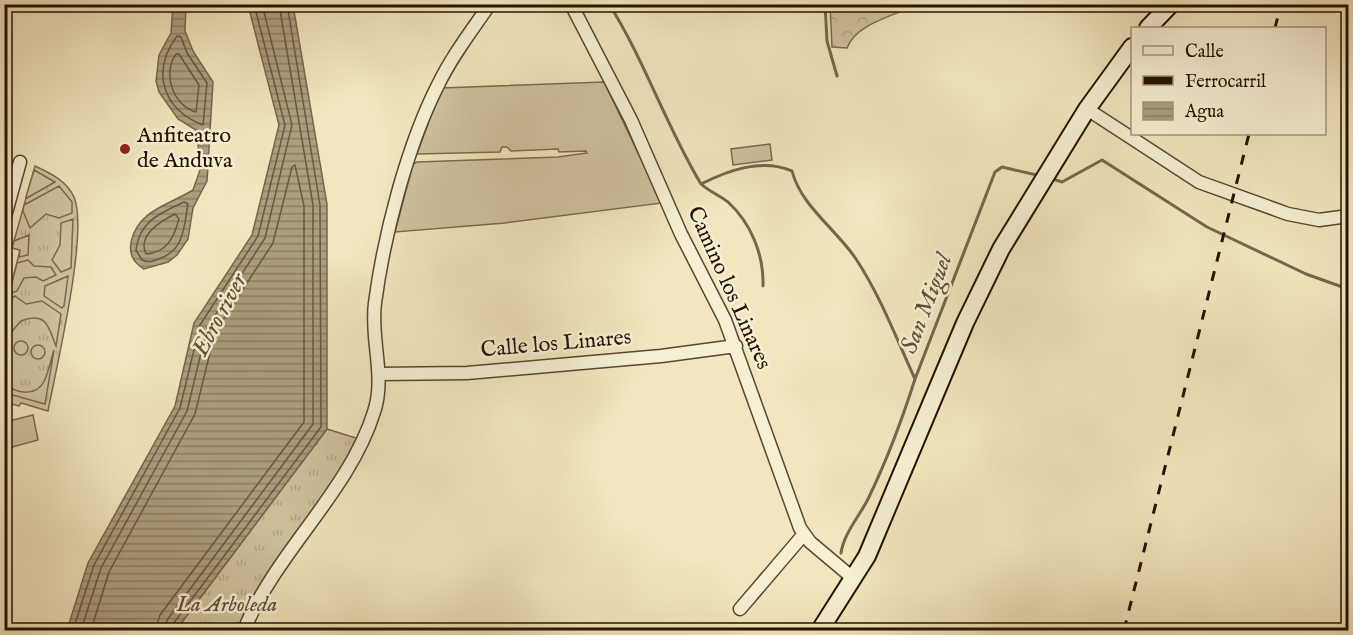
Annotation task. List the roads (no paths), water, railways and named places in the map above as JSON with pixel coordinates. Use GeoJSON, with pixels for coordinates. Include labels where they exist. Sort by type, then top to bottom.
{"type":"FeatureCollection","features":[{"type":"Feature","properties":{"kind":"main road"},"geometry":{"type":"LineString","coordinates":[[1149,27],[1171,4]]}},
{"type":"Feature","properties":{"kind":"main road"},"geometry":{"type":"LineString","coordinates":[[820,630],[854,579],[987,276],[1044,177],[1087,110],[1131,48]]}},
{"type":"Feature","properties":{"kind":"street"},"geometry":{"type":"LineString","coordinates":[[244,630],[264,591],[336,486],[362,440],[375,411],[379,374],[374,329],[375,303],[384,252],[402,184],[439,82],[490,4]]}},
{"type":"Feature","properties":{"kind":"street","name":"Camino los Linares"},"geometry":{"type":"LineString","coordinates":[[571,4],[631,120],[736,346],[793,512],[804,534],[854,579]]}},
{"type":"Feature","properties":{"kind":"street"},"geometry":{"type":"LineString","coordinates":[[1087,110],[1199,182],[1288,214],[1319,220],[1348,216]]}},
{"type":"Feature","properties":{"kind":"street"},"geometry":{"type":"LineString","coordinates":[[4,220],[20,162]]}},
{"type":"Feature","properties":{"kind":"street","name":"Calle los Linares"},"geometry":{"type":"LineString","coordinates":[[379,374],[467,373],[660,356],[736,346]]}},
{"type":"Feature","properties":{"kind":"street"},"geometry":{"type":"LineString","coordinates":[[741,609],[804,534]]}},
{"type":"Feature","properties":{"kind":"water"},"geometry":{"type":"Polygon","coordinates":[[[173,5],[186,5],[185,31],[193,51],[213,82],[207,181],[193,208],[188,239],[177,255],[168,262],[144,269],[137,264],[131,254],[131,242],[140,222],[147,215],[193,190],[201,167],[196,130],[178,119],[159,92],[156,81],[159,55],[171,33],[173,5]]]}},
{"type":"Feature","properties":{"kind":"water","name":"Ebro river"},"geometry":{"type":"Polygon","coordinates":[[[248,5],[293,5],[327,204],[327,429],[176,630],[67,630],[88,563],[175,406],[194,323],[252,235],[279,125],[248,5]]]}},
{"type":"Feature","properties":{"kind":"waterway","name":"San Miguel"},"geometry":{"type":"LineString","coordinates":[[609,4],[634,48],[688,162],[701,184],[746,167],[781,167],[792,171],[803,195],[848,248],[865,273],[915,379],[995,172],[1002,167],[1041,176]]}},
{"type":"Feature","properties":{"kind":"waterway"},"geometry":{"type":"LineString","coordinates":[[825,4],[827,41],[837,76]]}},
{"type":"Feature","properties":{"kind":"waterway","name":"San Miguel"},"geometry":{"type":"LineString","coordinates":[[1050,178],[1062,182],[1102,160],[1207,227],[1306,274],[1348,289]]}},
{"type":"Feature","properties":{"kind":"waterway"},"geometry":{"type":"LineString","coordinates":[[701,184],[728,202],[743,220],[758,251],[763,286]]}},
{"type":"Feature","properties":{"kind":"waterway"},"geometry":{"type":"LineString","coordinates":[[841,553],[848,532],[882,470],[915,379]]}},
{"type":"Feature","properties":{"kind":"railway"},"geometry":{"type":"LineString","coordinates":[[1275,27],[1281,4]]}},
{"type":"Feature","properties":{"kind":"railway"},"geometry":{"type":"LineString","coordinates":[[1124,630],[1249,135]]}},
{"type":"Feature","properties":{"kind":"place","name":"Anfiteatro de Anduva"},"geometry":{"type":"Point","coordinates":[125,149]}},
{"type":"Feature","properties":{"kind":"park label","name":"La Arboleda"},"geometry":{"type":"Point","coordinates":[227,605]}}]}
